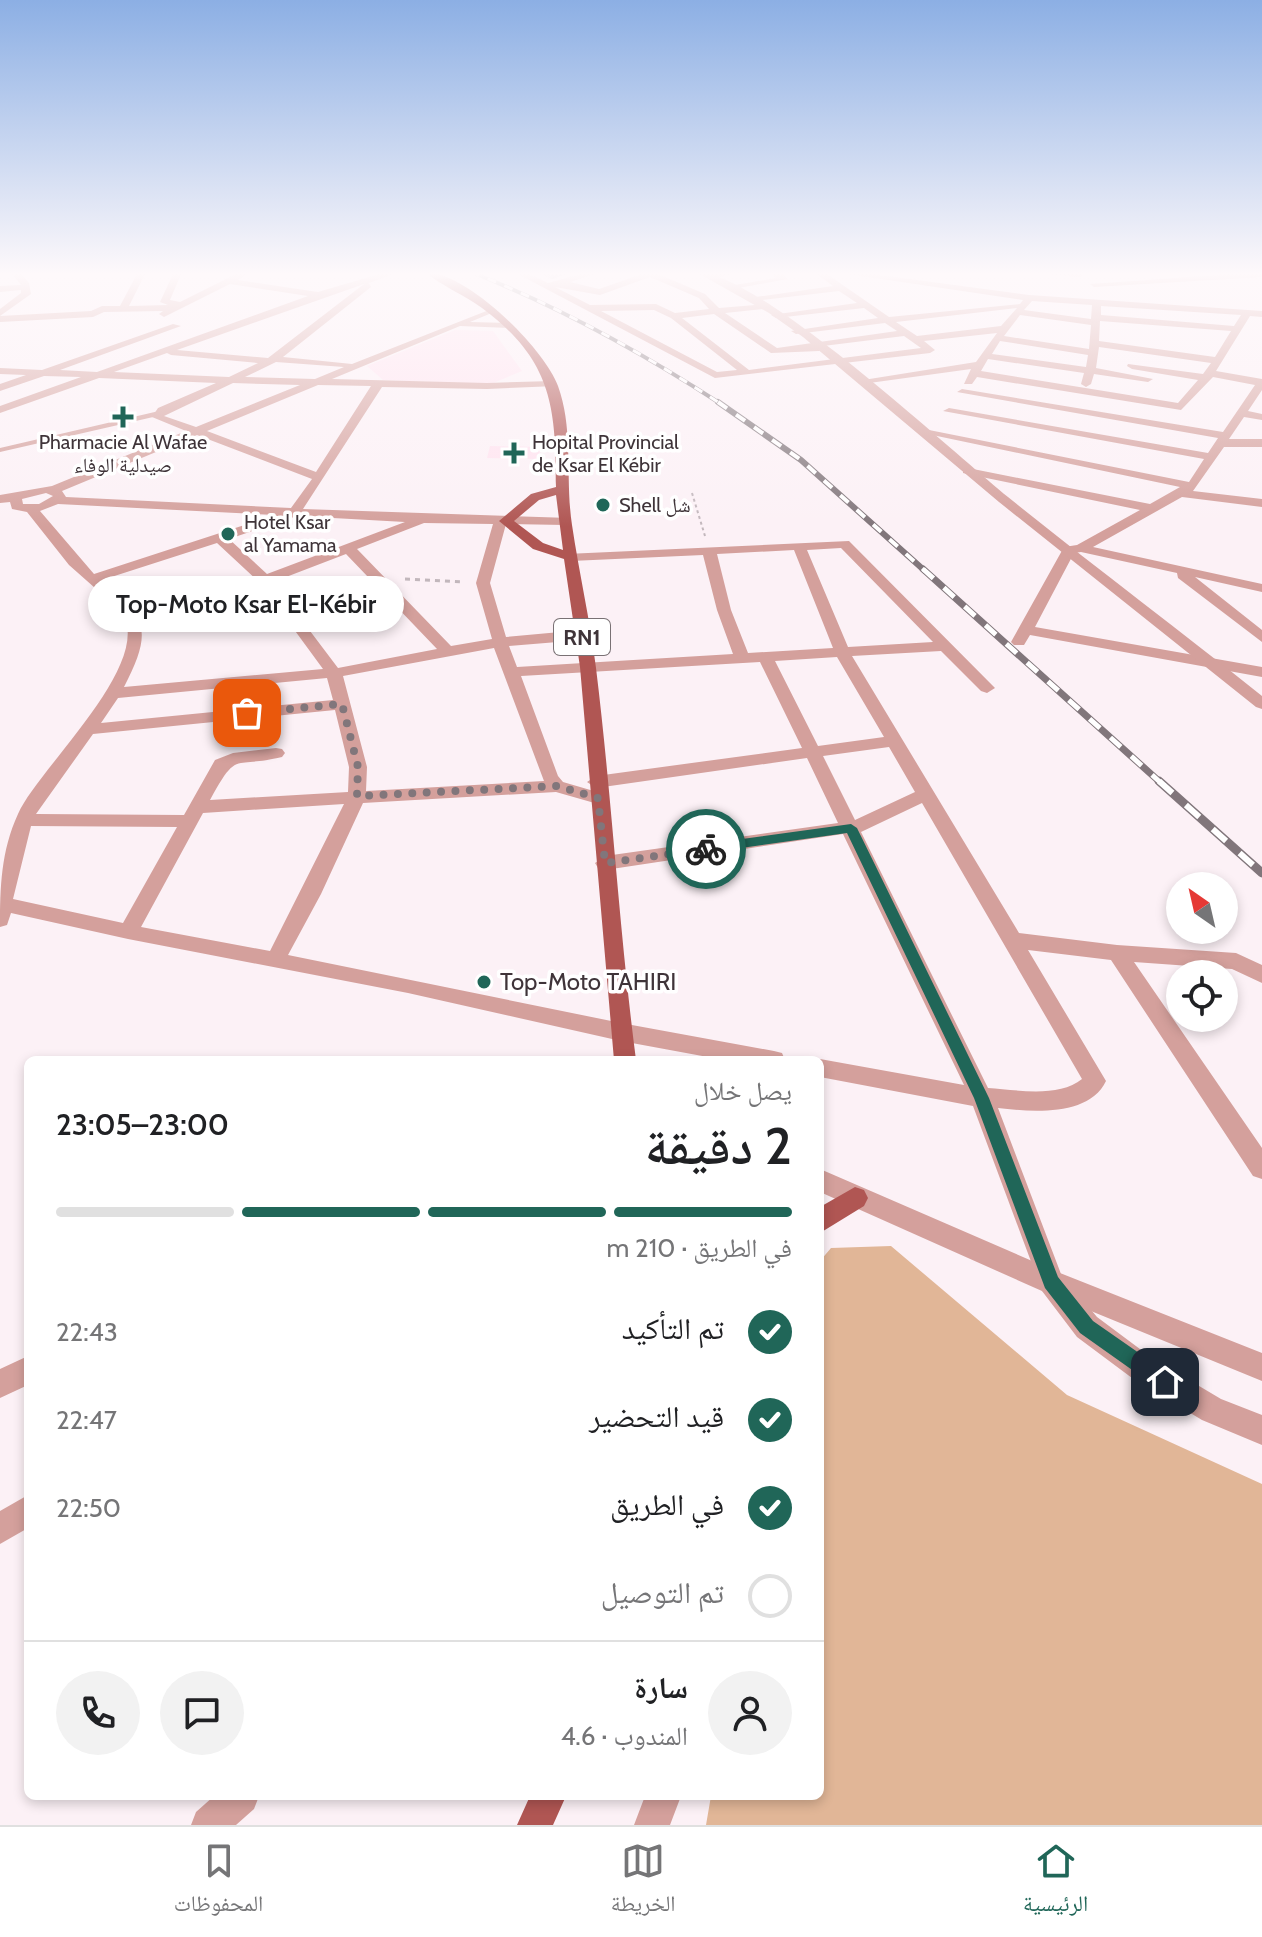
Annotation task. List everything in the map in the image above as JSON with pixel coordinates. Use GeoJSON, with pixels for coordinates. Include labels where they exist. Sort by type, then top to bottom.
{"type":"FeatureCollection","features":[{"type":"Feature","properties":{"kind":"main road","name":"RN1"},"geometry":{"type":"LineString","coordinates":[[536,357],[552,384],[560,423],[565,521],[587,665],[624,1056]]}},
{"type":"Feature","properties":{"kind":"main road"},"geometry":{"type":"LineString","coordinates":[[562,489],[535,497],[503,521],[538,546],[571,557]]}},
{"type":"Feature","properties":{"kind":"main road"},"geometry":{"type":"LineString","coordinates":[[824,1218],[855,1198]]}},
{"type":"Feature","properties":{"kind":"main road"},"geometry":{"type":"LineString","coordinates":[[535,1825],[546,1800]]}},
{"type":"Feature","properties":{"kind":"street"},"geometry":{"type":"LineString","coordinates":[[0,388],[88,357]]}},
{"type":"Feature","properties":{"kind":"street"},"geometry":{"type":"LineString","coordinates":[[0,410],[146,357]]}},
{"type":"Feature","properties":{"kind":"street"},"geometry":{"type":"LineString","coordinates":[[238,357],[355,365]]}},
{"type":"Feature","properties":{"kind":"street"},"geometry":{"type":"LineString","coordinates":[[276,357],[159,413],[159,419],[319,477]]}},
{"type":"Feature","properties":{"kind":"street"},"geometry":{"type":"LineString","coordinates":[[55,495],[194,432],[375,357]]}},
{"type":"Feature","properties":{"kind":"street"},"geometry":{"type":"LineString","coordinates":[[682,357],[715,375],[874,357]]}},
{"type":"Feature","properties":{"kind":"street"},"geometry":{"type":"LineString","coordinates":[[729,357],[747,373]]}},
{"type":"Feature","properties":{"kind":"street"},"geometry":{"type":"LineString","coordinates":[[831,357],[929,433],[967,470],[1075,549],[1262,704]]}},
{"type":"Feature","properties":{"kind":"street"},"geometry":{"type":"LineString","coordinates":[[929,433],[949,411],[985,357]]}},
{"type":"Feature","properties":{"kind":"street"},"geometry":{"type":"LineString","coordinates":[[862,381],[1021,357]]}},
{"type":"Feature","properties":{"kind":"street"},"geometry":{"type":"LineString","coordinates":[[1055,458],[1083,393],[1091,357]]}},
{"type":"Feature","properties":{"kind":"street"},"geometry":{"type":"LineString","coordinates":[[1115,357],[1148,379]]}},
{"type":"Feature","properties":{"kind":"street"},"geometry":{"type":"LineString","coordinates":[[1144,357],[1208,375],[1262,383],[1187,490],[1075,549],[1022,636],[1262,672]]}},
{"type":"Feature","properties":{"kind":"street"},"geometry":{"type":"LineString","coordinates":[[1192,357],[1218,361]]}},
{"type":"Feature","properties":{"kind":"street"},"geometry":{"type":"LineString","coordinates":[[980,365],[1083,393],[1181,407],[1220,357]]}},
{"type":"Feature","properties":{"kind":"street"},"geometry":{"type":"LineString","coordinates":[[0,371],[498,387],[552,384]]}},
{"type":"Feature","properties":{"kind":"street"},"geometry":{"type":"LineString","coordinates":[[92,579],[294,513],[379,383]]}},
{"type":"Feature","properties":{"kind":"street"},"geometry":{"type":"LineString","coordinates":[[962,392],[1223,440],[1262,443]]}},
{"type":"Feature","properties":{"kind":"street"},"geometry":{"type":"LineString","coordinates":[[949,411],[1212,457]]}},
{"type":"Feature","properties":{"kind":"street"},"geometry":{"type":"LineString","coordinates":[[1241,413],[1262,417]]}},
{"type":"Feature","properties":{"kind":"street"},"geometry":{"type":"LineString","coordinates":[[929,433],[1055,458],[1187,490],[1262,503]]}},
{"type":"Feature","properties":{"kind":"street"},"geometry":{"type":"LineString","coordinates":[[967,470],[1149,508]]}},
{"type":"Feature","properties":{"kind":"street"},"geometry":{"type":"LineString","coordinates":[[23,504],[33,491],[294,513],[565,521]]}},
{"type":"Feature","properties":{"kind":"street"},"geometry":{"type":"LineString","coordinates":[[0,499],[23,504],[58,545],[134,619],[136,632],[114,693],[32,803],[1,908],[408,985],[621,1032],[752,1056]]}},
{"type":"Feature","properties":{"kind":"street"},"geometry":{"type":"LineString","coordinates":[[265,580],[427,519]]}},
{"type":"Feature","properties":{"kind":"street"},"geometry":{"type":"LineString","coordinates":[[503,521],[483,583],[500,642],[545,767],[557,786]]}},
{"type":"Feature","properties":{"kind":"street"},"geometry":{"type":"LineString","coordinates":[[219,537],[265,580],[334,673],[358,767],[357,796],[311,894],[275,960]]}},
{"type":"Feature","properties":{"kind":"street"},"geometry":{"type":"LineString","coordinates":[[571,557],[839,543],[848,546],[987,688]]}},
{"type":"Feature","properties":{"kind":"street"},"geometry":{"type":"LineString","coordinates":[[799,546],[842,652],[1095,1081],[1090,1091],[1047,1101],[982,1098],[824,1069]]}},
{"type":"Feature","properties":{"kind":"street"},"geometry":{"type":"LineString","coordinates":[[348,548],[448,652]]}},
{"type":"Feature","properties":{"kind":"street"},"geometry":{"type":"LineString","coordinates":[[1075,549],[1262,588]]}},
{"type":"Feature","properties":{"kind":"street"},"geometry":{"type":"LineString","coordinates":[[709,550],[724,610],[742,657]]}},
{"type":"Feature","properties":{"kind":"street"},"geometry":{"type":"LineString","coordinates":[[1178,571],[1260,635]]}},
{"type":"Feature","properties":{"kind":"street"},"geometry":{"type":"LineString","coordinates":[[114,693],[334,673],[500,642],[582,635]]}},
{"type":"Feature","properties":{"kind":"street"},"geometry":{"type":"LineString","coordinates":[[512,672],[587,665],[945,646]]}},
{"type":"Feature","properties":{"kind":"street"},"geometry":{"type":"LineString","coordinates":[[765,656],[982,1098],[1051,1282],[1087,1327],[1142,1368],[1212,1410],[1262,1430]]}},
{"type":"Feature","properties":{"kind":"street"},"geometry":{"type":"LineString","coordinates":[[89,729],[342,704]]}},
{"type":"Feature","properties":{"kind":"street"},"geometry":{"type":"LineString","coordinates":[[26,820],[194,814],[357,796],[557,786],[597,790],[893,741]]}},
{"type":"Feature","properties":{"kind":"street"},"geometry":{"type":"LineString","coordinates":[[128,932],[221,764],[233,758],[276,753]]}},
{"type":"Feature","properties":{"kind":"street"},"geometry":{"type":"LineString","coordinates":[[605,863],[851,828],[865,825],[924,795]]}},
{"type":"Feature","properties":{"kind":"street"},"geometry":{"type":"LineString","coordinates":[[1011,940],[1117,953],[1236,961],[1262,975]]}},
{"type":"Feature","properties":{"kind":"street"},"geometry":{"type":"LineString","coordinates":[[1117,953],[1262,1168]]}},
{"type":"Feature","properties":{"kind":"street"},"geometry":{"type":"LineString","coordinates":[[824,1182],[1051,1282],[1262,1367]]}},
{"type":"Feature","properties":{"kind":"street"},"geometry":{"type":"LineString","coordinates":[[0,1384],[24,1372]]}},
{"type":"Feature","properties":{"kind":"street"},"geometry":{"type":"LineString","coordinates":[[0,1529],[24,1513]]}},
{"type":"Feature","properties":{"kind":"street"},"geometry":{"type":"LineString","coordinates":[[209,1825],[237,1800]]}},
{"type":"Feature","properties":{"kind":"street"},"geometry":{"type":"LineString","coordinates":[[652,1825],[661,1800]]}},
{"type":"Feature","properties":{"kind":"lane"},"geometry":{"type":"LineString","coordinates":[[0,450],[159,413]]}},
{"type":"Feature","properties":{"kind":"path"},"geometry":{"type":"LineString","coordinates":[[692,493],[709,550]]}},
{"type":"Feature","properties":{"kind":"path"},"geometry":{"type":"LineString","coordinates":[[379,578],[483,583]]}},
{"type":"Feature","properties":{"kind":"shaded area"},"geometry":{"type":"Polygon","coordinates":[[[389,357],[512,357],[522,371],[491,384],[383,380],[367,366],[389,357]]]}},
{"type":"Feature","properties":{"kind":"shaded area","name":"Hopital Provincial de Ksar El Kébir"},"geometry":{"type":"Polygon","coordinates":[[[490,446],[541,447],[538,459],[487,458],[490,446]]]}},
{"type":"Feature","properties":{"kind":"shaded area"},"geometry":{"type":"Polygon","coordinates":[[[891,1246],[1067,1395],[1262,1484],[1262,1825],[706,1825],[710,1800],[824,1800],[824,1256],[831,1248],[891,1246]]]}},
{"type":"Feature","properties":{"kind":"railway"},"geometry":{"type":"LineString","coordinates":[[645,357],[720,403]]}},
{"type":"Feature","properties":{"kind":"railway"},"geometry":{"type":"LineString","coordinates":[[720,403],[801,460],[925,571]]}},
{"type":"Feature","properties":{"kind":"railway"},"geometry":{"type":"LineString","coordinates":[[923,569],[1161,783]]}},
{"type":"Feature","properties":{"kind":"railway"},"geometry":{"type":"LineString","coordinates":[[1159,781],[1262,873]]}},
{"type":"Feature","properties":{"kind":"way so far"},"geometry":{"type":"LineString","coordinates":[[247,713],[342,704],[358,767],[360,780],[357,796],[557,786],[598,798],[605,863],[706,849]]}},
{"type":"Feature","properties":{"kind":"place","name":"Pharmacie Al Wafae صيدلية الوفاء"},"geometry":{"type":"Point","coordinates":[123,417]}},
{"type":"Feature","properties":{"kind":"place","name":"Hopital Provincial de Ksar El Kébir"},"geometry":{"type":"Point","coordinates":[514,453]}},
{"type":"Feature","properties":{"kind":"place","name":"Shell شل"},"geometry":{"type":"Point","coordinates":[603,505]}},
{"type":"Feature","properties":{"kind":"place","name":"Hotel Ksar al Yamama"},"geometry":{"type":"Point","coordinates":[228,534]}},
{"type":"Feature","properties":{"kind":"place","name":"Top-Moto Ksar El-Kébir"},"geometry":{"type":"Point","coordinates":[247,713]}},
{"type":"Feature","properties":{"kind":"place","name":"Top-Moto TAHIRI"},"geometry":{"type":"Point","coordinates":[484,982]}},
{"type":"Feature","properties":{"kind":"route"},"geometry":{"type":"LineString","coordinates":[[706,849],[851,828],[982,1098],[1051,1282],[1087,1327],[1165,1382]]}}]}
